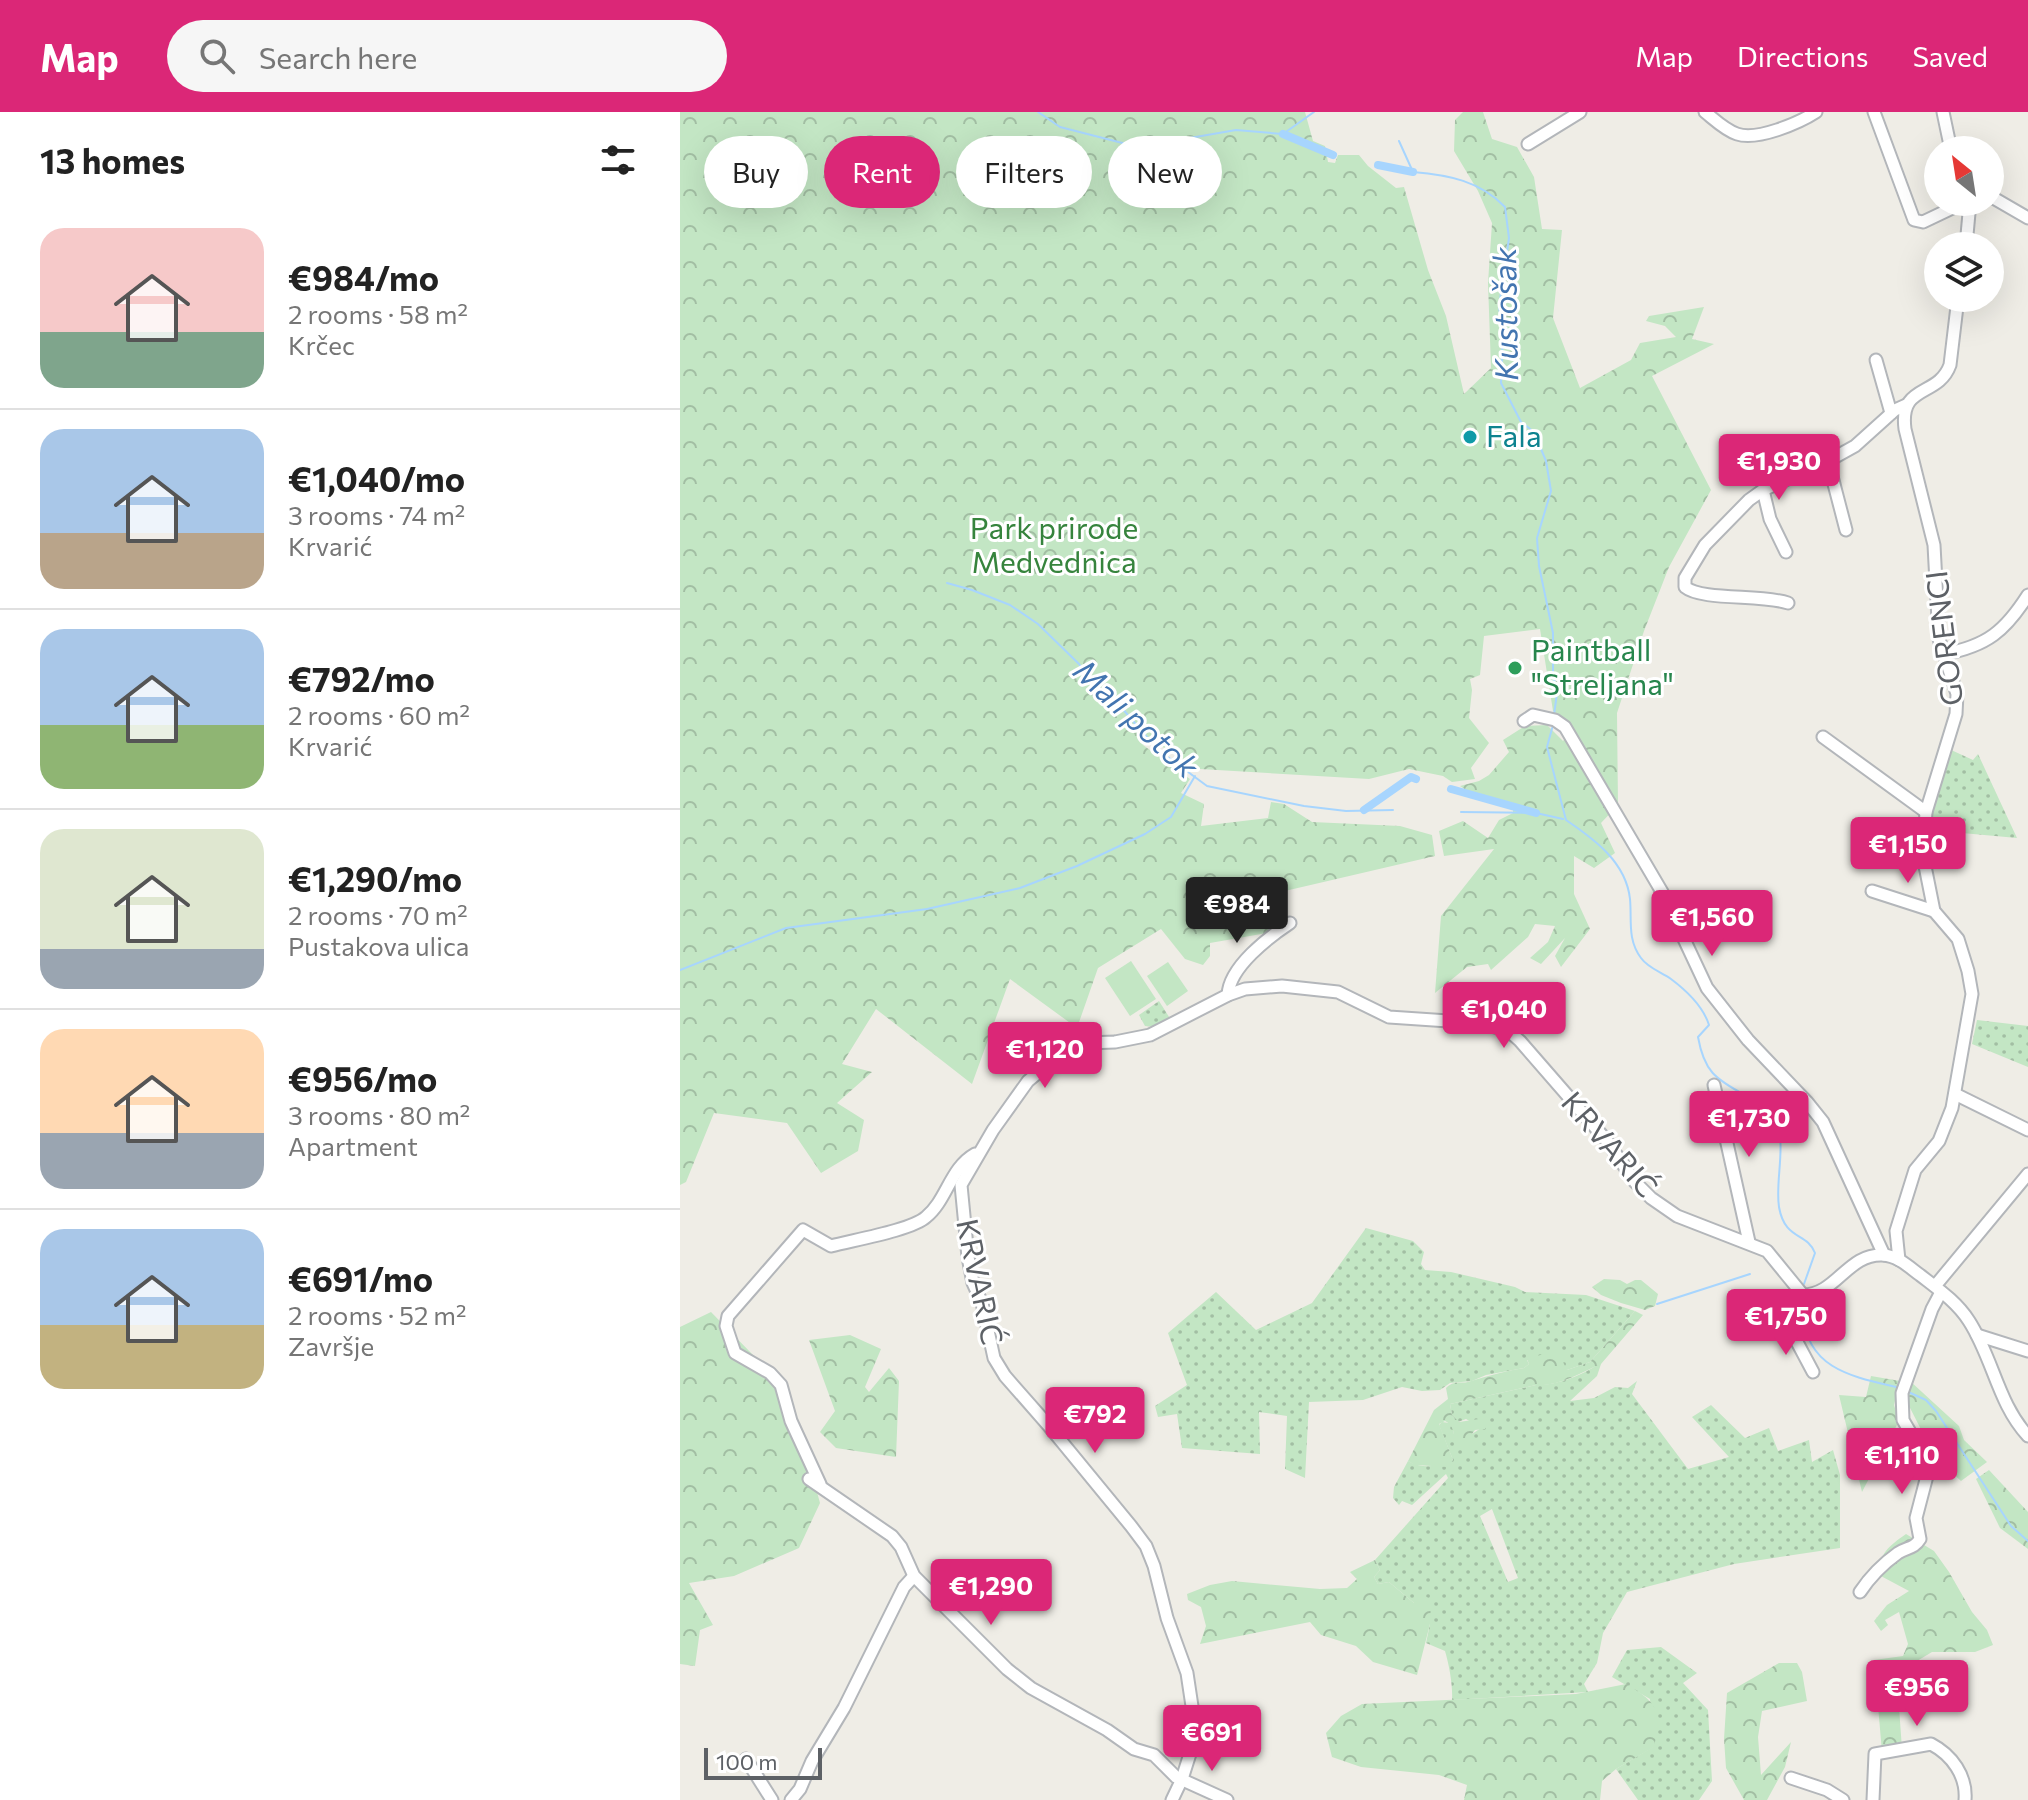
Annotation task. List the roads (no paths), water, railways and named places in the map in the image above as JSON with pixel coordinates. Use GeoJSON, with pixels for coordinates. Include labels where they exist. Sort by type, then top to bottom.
{"type":"FeatureCollection","features":[{"type":"Feature","properties":{"kind":"street"},"geometry":{"type":"LineString","coordinates":[[1528,144],[1580,112]]}},
{"type":"Feature","properties":{"kind":"street"},"geometry":{"type":"LineString","coordinates":[[1705,112],[1729,130],[1746,136],[1794,124],[1816,112]]}},
{"type":"Feature","properties":{"kind":"street"},"geometry":{"type":"LineString","coordinates":[[1874,112],[1914,220],[1923,222],[1936,216]]}},
{"type":"Feature","properties":{"kind":"street"},"geometry":{"type":"LineString","coordinates":[[1943,112],[1948,136]]}},
{"type":"Feature","properties":{"kind":"street"},"geometry":{"type":"LineString","coordinates":[[2004,204],[2028,218]]}},
{"type":"Feature","properties":{"kind":"street"},"geometry":{"type":"LineString","coordinates":[[1788,603],[1752,596],[1699,594],[1688,590],[1684,583],[1709,540],[1741,507],[1763,490],[1855,446],[1901,405],[1906,405],[1915,395],[1941,380],[1950,365],[1956,312]]}},
{"type":"Feature","properties":{"kind":"street"},"geometry":{"type":"LineString","coordinates":[[1876,360],[1891,413]]}},
{"type":"Feature","properties":{"kind":"street","name":"GORENCI"},"geometry":{"type":"LineString","coordinates":[[1899,1260],[1896,1231],[1915,1170],[1939,1141],[1955,1094],[1972,994],[1958,939],[1934,911],[1923,856],[1926,812],[1957,708],[1957,688],[1944,654],[1937,617],[1934,545],[1905,429],[1906,405]]}},
{"type":"Feature","properties":{"kind":"street"},"geometry":{"type":"LineString","coordinates":[[1828,461],[1846,530]]}},
{"type":"Feature","properties":{"kind":"street"},"geometry":{"type":"LineString","coordinates":[[1763,490],[1770,519],[1786,552]]}},
{"type":"Feature","properties":{"kind":"street"},"geometry":{"type":"LineString","coordinates":[[1944,654],[1970,648],[1996,634],[2007,625],[2028,595]]}},
{"type":"Feature","properties":{"kind":"street"},"geometry":{"type":"LineString","coordinates":[[1524,721],[1533,715],[1555,720],[1565,727],[1662,892],[1707,988],[1748,1040],[1823,1122],[1884,1255]]}},
{"type":"Feature","properties":{"kind":"street"},"geometry":{"type":"LineString","coordinates":[[1823,737],[1926,812]]}},
{"type":"Feature","properties":{"kind":"street"},"geometry":{"type":"LineString","coordinates":[[1872,891],[1934,911]]}},
{"type":"Feature","properties":{"kind":"street"},"geometry":{"type":"LineString","coordinates":[[1228,995],[1234,975],[1246,960],[1267,939],[1290,923]]}},
{"type":"Feature","properties":{"kind":"street","name":"KRVARIĆ"},"geometry":{"type":"LineString","coordinates":[[1172,1800],[1195,1738],[1192,1691],[1146,1546],[1005,1376],[994,1358],[982,1303],[973,1283],[961,1185],[978,1154],[1028,1081],[1072,1047],[1150,1035],[1228,995],[1262,986],[1328,990],[1349,996],[1389,1017],[1478,1023],[1511,1033],[1607,1141],[1635,1182],[1651,1198],[1677,1216],[1767,1251],[1803,1295]]}},
{"type":"Feature","properties":{"kind":"street"},"geometry":{"type":"LineString","coordinates":[[1714,1085],[1749,1242]]}},
{"type":"Feature","properties":{"kind":"street"},"geometry":{"type":"LineString","coordinates":[[1955,1094],[2028,1130]]}},
{"type":"Feature","properties":{"kind":"street"},"geometry":{"type":"LineString","coordinates":[[978,1154],[965,1161],[929,1215],[914,1225],[831,1246],[803,1230],[728,1316],[726,1326],[735,1353],[770,1373],[781,1385],[814,1482],[892,1536],[901,1547],[914,1576],[1022,1681],[1134,1749],[1154,1755],[1182,1779],[1227,1800]]}},
{"type":"Feature","properties":{"kind":"street"},"geometry":{"type":"LineString","coordinates":[[1860,1592],[1886,1564],[1901,1551],[1912,1548],[1920,1539],[1916,1518],[1928,1463],[1903,1420],[1904,1388],[1938,1289],[2028,1174]]}},
{"type":"Feature","properties":{"kind":"street"},"geometry":{"type":"LineString","coordinates":[[1788,1325],[1803,1295],[1817,1294],[1859,1260],[1884,1255],[1899,1260],[1938,1289],[1962,1312],[1977,1335],[2010,1411],[2028,1436]]}},
{"type":"Feature","properties":{"kind":"street"},"geometry":{"type":"LineString","coordinates":[[1747,1302],[1788,1325],[1813,1372]]}},
{"type":"Feature","properties":{"kind":"street"},"geometry":{"type":"LineString","coordinates":[[1977,1335],[2028,1351]]}},
{"type":"Feature","properties":{"kind":"street"},"geometry":{"type":"LineString","coordinates":[[791,1800],[844,1708],[904,1587],[914,1576]]}},
{"type":"Feature","properties":{"kind":"street"},"geometry":{"type":"LineString","coordinates":[[1873,1800],[1875,1754],[1931,1744],[1938,1747],[1961,1773],[1965,1783],[1965,1800]]}},
{"type":"Feature","properties":{"kind":"street"},"geometry":{"type":"LineString","coordinates":[[746,1759],[772,1800]]}},
{"type":"Feature","properties":{"kind":"street"},"geometry":{"type":"LineString","coordinates":[[1791,1778],[1827,1790],[1843,1800]]}},
{"type":"Feature","properties":{"kind":"waterway"},"geometry":{"type":"LineString","coordinates":[[1038,112],[1060,127],[1138,147],[1236,130],[1283,134],[1314,112]]}},
{"type":"Feature","properties":{"kind":"waterway"},"geometry":{"type":"LineString","coordinates":[[1283,134],[1333,155]]}},
{"type":"Feature","properties":{"kind":"waterway","name":"Kustošak"},"geometry":{"type":"LineString","coordinates":[[1399,141],[1413,172],[1439,175],[1474,185],[1505,207],[1509,238],[1499,307],[1503,331],[1501,383],[1521,422],[1534,432],[1546,461],[1551,491],[1537,538],[1539,566],[1553,633],[1553,675],[1557,693],[1554,715]]}},
{"type":"Feature","properties":{"kind":"waterway"},"geometry":{"type":"LineString","coordinates":[[1378,165],[1413,172]]}},
{"type":"Feature","properties":{"kind":"waterway","name":"Mali potok"},"geometry":{"type":"LineString","coordinates":[[947,583],[1010,605],[1038,624],[1079,664],[1096,686],[1121,707],[1157,749],[1207,786],[1304,806],[1346,811],[1393,810]]}},
{"type":"Feature","properties":{"kind":"waterway","name":"Kustošak"},"geometry":{"type":"LineString","coordinates":[[1553,725],[1547,747],[1566,820],[1598,844],[1622,874],[1630,899],[1632,937],[1637,951],[1647,965],[1671,979],[1703,1011],[1709,1025],[1698,1037],[1712,1073],[1765,1104],[1774,1116],[1779,1128],[1778,1195],[1782,1218],[1786,1226],[1807,1242],[1815,1253],[1804,1284]]}},
{"type":"Feature","properties":{"kind":"waterway"},"geometry":{"type":"LineString","coordinates":[[680,970],[786,928],[927,909],[1020,888],[1077,866],[1145,834],[1171,817],[1195,776]]}},
{"type":"Feature","properties":{"kind":"waterway"},"geometry":{"type":"LineString","coordinates":[[1364,810],[1411,777],[1416,779]]}},
{"type":"Feature","properties":{"kind":"waterway"},"geometry":{"type":"LineString","coordinates":[[1451,789],[1536,813]]}},
{"type":"Feature","properties":{"kind":"waterway","name":"Mali potok"},"geometry":{"type":"LineString","coordinates":[[1461,812],[1536,813],[1563,819]]}},
{"type":"Feature","properties":{"kind":"waterway"},"geometry":{"type":"LineString","coordinates":[[1657,1304],[1750,1274]]}},
{"type":"Feature","properties":{"kind":"waterway","name":"Kustošak"},"geometry":{"type":"LineString","coordinates":[[1803,1314],[1806,1333],[1823,1359],[1850,1375],[1900,1388]]}},
{"type":"Feature","properties":{"kind":"waterway","name":"Kustošak"},"geometry":{"type":"LineString","coordinates":[[1906,1391],[1926,1400],[1936,1411],[2011,1526],[2028,1541]]}},
{"type":"Feature","properties":{"kind":"place","name":"Fala"},"geometry":{"type":"Point","coordinates":[1470,437]}},
{"type":"Feature","properties":{"kind":"place","name":"Paintball \"Streljana\""},"geometry":{"type":"Point","coordinates":[1515,668]}},
{"type":"Feature","properties":{"kind":"park label","name":"Park prirode Medvednica"},"geometry":{"type":"Point","coordinates":[1054,546]}}]}
